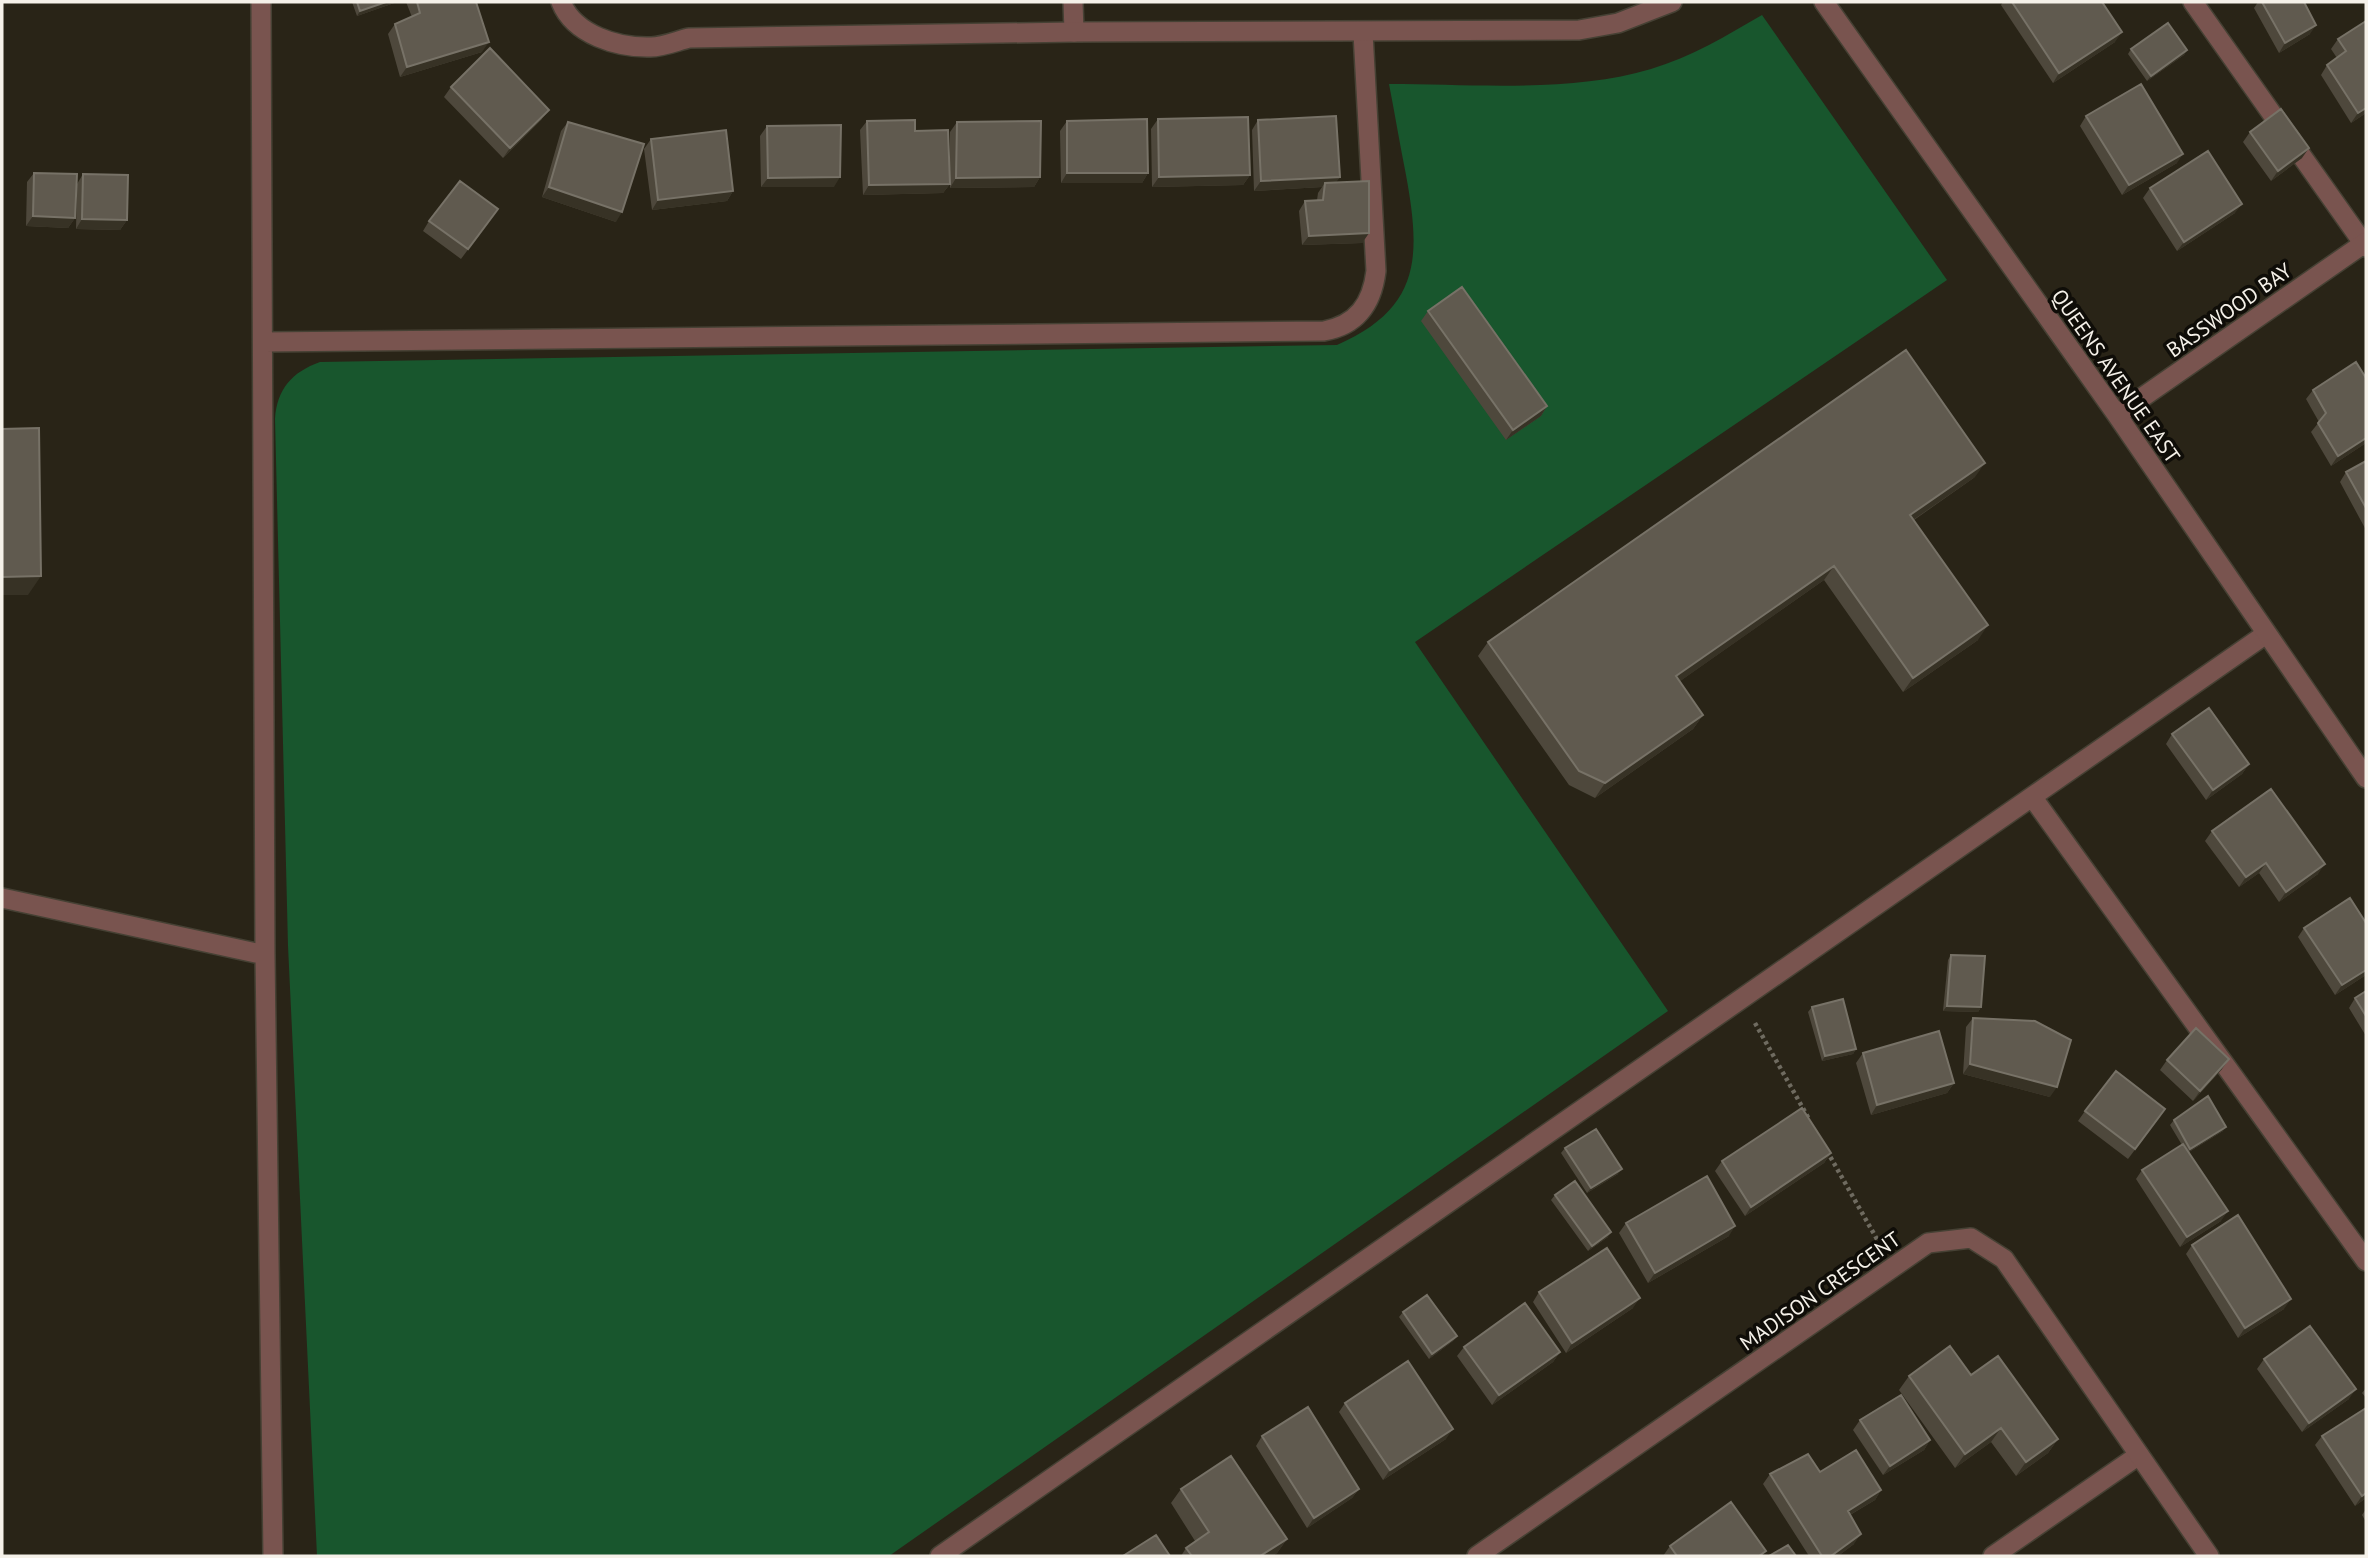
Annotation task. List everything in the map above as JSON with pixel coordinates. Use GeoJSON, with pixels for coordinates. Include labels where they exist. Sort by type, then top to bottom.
{"type":"FeatureCollection","features":[{"type":"Feature","properties":{"kind":"street"},"geometry":{"type":"LineString","coordinates":[[261,2],[265,955],[273,1556]]}},
{"type":"Feature","properties":{"kind":"street"},"geometry":{"type":"LineString","coordinates":[[561,2],[564,10],[586,32],[618,44],[652,47],[689,38],[1074,32],[1363,33],[1579,30],[1618,23],[1672,2]]}},
{"type":"Feature","properties":{"kind":"street"},"geometry":{"type":"LineString","coordinates":[[1073,2],[1074,32]]}},
{"type":"Feature","properties":{"kind":"street","name":"QUEENS AVENUE EAST"},"geometry":{"type":"LineString","coordinates":[[1825,2],[2117,415],[2366,778]]}},
{"type":"Feature","properties":{"kind":"street"},"geometry":{"type":"LineString","coordinates":[[2202,5],[2365,244]]}},
{"type":"Feature","properties":{"kind":"street"},"geometry":{"type":"LineString","coordinates":[[264,342],[1339,328],[1364,310],[1374,292],[1376,271],[1363,33]]}},
{"type":"Feature","properties":{"kind":"street","name":"BASSWOOD BAY"},"geometry":{"type":"LineString","coordinates":[[2117,415],[2365,244]]}},
{"type":"Feature","properties":{"kind":"street"},"geometry":{"type":"LineString","coordinates":[[940,1556],[1742,1001],[2266,634]]}},
{"type":"Feature","properties":{"kind":"street"},"geometry":{"type":"LineString","coordinates":[[2033,798],[2366,1261]]}},
{"type":"Feature","properties":{"kind":"street"},"geometry":{"type":"LineString","coordinates":[[2,898],[265,955]]}},
{"type":"Feature","properties":{"kind":"street","name":"MADISON CRESCENT"},"geometry":{"type":"LineString","coordinates":[[1477,1556],[1928,1243],[1971,1238],[2004,1259],[2208,1556]]}},
{"type":"Feature","properties":{"kind":"street"},"geometry":{"type":"LineString","coordinates":[[1993,1556],[2139,1455]]}},
{"type":"Feature","properties":{"kind":"path"},"geometry":{"type":"LineString","coordinates":[[1742,1001],[1811,1123]]}},
{"type":"Feature","properties":{"kind":"path"},"geometry":{"type":"LineString","coordinates":[[1825,1147],[1893,1268]]}},
{"type":"Feature","properties":{"kind":"green space"},"geometry":{"type":"Polygon","coordinates":[[[1762,15],[1947,280],[1415,642],[1668,1011],[889,1556],[317,1556],[288,946],[275,419],[279,399],[288,383],[301,371],[320,362],[1337,345],[1365,330],[1385,314],[1400,297],[1409,277],[1413,255],[1411,204],[1389,84],[1522,86],[1620,77],[1680,58],[1762,15]]]}},
{"type":"Feature","properties":{"kind":"building"},"geometry":{"type":"Polygon","coordinates":[[[357,2],[386,2],[360,11],[357,2]]]}},
{"type":"Feature","properties":{"kind":"building"},"geometry":{"type":"Polygon","coordinates":[[[417,2],[476,2],[489,42],[407,67],[395,24],[420,13],[417,2]]]}},
{"type":"Feature","properties":{"kind":"building"},"geometry":{"type":"Polygon","coordinates":[[[2012,2],[2102,2],[2122,32],[2059,73],[2012,2]]]}},
{"type":"Feature","properties":{"kind":"building"},"geometry":{"type":"Polygon","coordinates":[[[2262,2],[2304,2],[2316,25],[2285,43],[2262,2]]]}},
{"type":"Feature","properties":{"kind":"building"},"geometry":{"type":"Polygon","coordinates":[[[2366,21],[2366,108],[2358,113],[2327,65],[2346,51],[2338,39],[2366,21]]]}},
{"type":"Feature","properties":{"kind":"building"},"geometry":{"type":"Polygon","coordinates":[[[2168,23],[2187,50],[2151,76],[2131,49],[2168,23]]]}},
{"type":"Feature","properties":{"kind":"building"},"geometry":{"type":"Polygon","coordinates":[[[490,48],[549,110],[510,148],[451,87],[490,48]]]}},
{"type":"Feature","properties":{"kind":"building"},"geometry":{"type":"Polygon","coordinates":[[[2141,84],[2183,154],[2129,185],[2086,116],[2141,84]]]}},
{"type":"Feature","properties":{"kind":"building"},"geometry":{"type":"Polygon","coordinates":[[[2281,109],[2309,148],[2278,171],[2250,132],[2281,109]]]}},
{"type":"Feature","properties":{"kind":"building"},"geometry":{"type":"Polygon","coordinates":[[[1336,116],[1340,177],[1261,181],[1258,120],[1336,116]]]}},
{"type":"Feature","properties":{"kind":"building"},"geometry":{"type":"Polygon","coordinates":[[[1248,117],[1250,175],[1159,177],[1158,119],[1248,117]]]}},
{"type":"Feature","properties":{"kind":"building"},"geometry":{"type":"Polygon","coordinates":[[[1147,119],[1148,173],[1067,173],[1067,121],[1147,119]]]}},
{"type":"Feature","properties":{"kind":"building"},"geometry":{"type":"Polygon","coordinates":[[[915,120],[915,131],[948,130],[950,184],[869,185],[867,121],[915,120]]]}},
{"type":"Feature","properties":{"kind":"building"},"geometry":{"type":"Polygon","coordinates":[[[1041,121],[1040,177],[956,178],[957,122],[1041,121]]]}},
{"type":"Feature","properties":{"kind":"building"},"geometry":{"type":"Polygon","coordinates":[[[568,122],[644,144],[622,212],[549,187],[568,122]]]}},
{"type":"Feature","properties":{"kind":"building"},"geometry":{"type":"Polygon","coordinates":[[[841,125],[840,177],[768,178],[767,126],[841,125]]]}},
{"type":"Feature","properties":{"kind":"building"},"geometry":{"type":"Polygon","coordinates":[[[726,130],[733,191],[658,200],[651,139],[726,130]]]}},
{"type":"Feature","properties":{"kind":"building"},"geometry":{"type":"Polygon","coordinates":[[[2208,151],[2242,204],[2184,242],[2150,188],[2208,151]]]}},
{"type":"Feature","properties":{"kind":"building"},"geometry":{"type":"Polygon","coordinates":[[[34,173],[77,174],[75,218],[33,216],[34,173]]]}},
{"type":"Feature","properties":{"kind":"building"},"geometry":{"type":"Polygon","coordinates":[[[83,174],[128,175],[127,220],[82,219],[83,174]]]}},
{"type":"Feature","properties":{"kind":"building"},"geometry":{"type":"Polygon","coordinates":[[[460,181],[498,209],[468,249],[429,221],[460,181]]]}},
{"type":"Feature","properties":{"kind":"building"},"geometry":{"type":"Polygon","coordinates":[[[1369,181],[1369,233],[1309,236],[1305,201],[1323,200],[1325,183],[1369,181]]]}},
{"type":"Feature","properties":{"kind":"building"},"geometry":{"type":"Polygon","coordinates":[[[1462,287],[1547,406],[1513,430],[1428,311],[1462,287]]]}},
{"type":"Feature","properties":{"kind":"building"},"geometry":{"type":"Polygon","coordinates":[[[1906,350],[1985,463],[1910,515],[1988,625],[1913,678],[1834,566],[1676,676],[1703,715],[1605,783],[1579,771],[1488,642],[1906,350]]]}},
{"type":"Feature","properties":{"kind":"building"},"geometry":{"type":"Polygon","coordinates":[[[2356,362],[2366,378],[2366,438],[2338,456],[2318,423],[2326,413],[2313,390],[2356,362]]]}},
{"type":"Feature","properties":{"kind":"building"},"geometry":{"type":"Polygon","coordinates":[[[39,428],[41,576],[2,577],[2,429],[39,428]]]}},
{"type":"Feature","properties":{"kind":"building"},"geometry":{"type":"Polygon","coordinates":[[[2366,461],[2366,508],[2346,472],[2366,461]]]}},
{"type":"Feature","properties":{"kind":"building"},"geometry":{"type":"Polygon","coordinates":[[[2209,708],[2249,764],[2213,790],[2172,734],[2209,708]]]}},
{"type":"Feature","properties":{"kind":"building"},"geometry":{"type":"Polygon","coordinates":[[[2271,789],[2325,864],[2286,892],[2266,863],[2246,877],[2212,831],[2271,789]]]}},
{"type":"Feature","properties":{"kind":"building"},"geometry":{"type":"Polygon","coordinates":[[[2350,898],[2366,923],[2366,970],[2342,985],[2304,928],[2350,898]]]}},
{"type":"Feature","properties":{"kind":"building"},"geometry":{"type":"Polygon","coordinates":[[[1951,955],[1985,956],[1981,1007],[1947,1006],[1951,955]]]}},
{"type":"Feature","properties":{"kind":"building"},"geometry":{"type":"Polygon","coordinates":[[[2366,991],[2366,1016],[2355,998],[2366,991]]]}},
{"type":"Feature","properties":{"kind":"building"},"geometry":{"type":"Polygon","coordinates":[[[1843,999],[1856,1049],[1825,1056],[1812,1007],[1843,999]]]}},
{"type":"Feature","properties":{"kind":"building"},"geometry":{"type":"Polygon","coordinates":[[[1973,1018],[2035,1021],[2071,1040],[2057,1087],[1970,1064],[1973,1018]]]}},
{"type":"Feature","properties":{"kind":"building"},"geometry":{"type":"Polygon","coordinates":[[[2196,1028],[2229,1059],[2200,1091],[2167,1060],[2196,1028]]]}},
{"type":"Feature","properties":{"kind":"building"},"geometry":{"type":"Polygon","coordinates":[[[1939,1031],[1954,1083],[1877,1105],[1863,1053],[1939,1031]]]}},
{"type":"Feature","properties":{"kind":"building"},"geometry":{"type":"Polygon","coordinates":[[[2116,1071],[2165,1109],[2135,1149],[2085,1111],[2116,1071]]]}},
{"type":"Feature","properties":{"kind":"building"},"geometry":{"type":"Polygon","coordinates":[[[2208,1096],[2226,1127],[2190,1149],[2174,1120],[2208,1096]]]}},
{"type":"Feature","properties":{"kind":"building"},"geometry":{"type":"Polygon","coordinates":[[[1802,1108],[1831,1153],[1751,1207],[1722,1161],[1802,1108]]]}},
{"type":"Feature","properties":{"kind":"building"},"geometry":{"type":"Polygon","coordinates":[[[1596,1129],[1622,1169],[1591,1188],[1565,1148],[1596,1129]]]}},
{"type":"Feature","properties":{"kind":"building"},"geometry":{"type":"Polygon","coordinates":[[[2183,1144],[2228,1211],[2187,1237],[2142,1170],[2183,1144]]]}},
{"type":"Feature","properties":{"kind":"building"},"geometry":{"type":"Polygon","coordinates":[[[1707,1176],[1735,1226],[1655,1273],[1626,1223],[1707,1176]]]}},
{"type":"Feature","properties":{"kind":"building"},"geometry":{"type":"Polygon","coordinates":[[[1575,1181],[1611,1232],[1592,1246],[1555,1195],[1575,1181]]]}},
{"type":"Feature","properties":{"kind":"building"},"geometry":{"type":"Polygon","coordinates":[[[2238,1215],[2291,1299],[2245,1328],[2192,1245],[2238,1215]]]}},
{"type":"Feature","properties":{"kind":"building"},"geometry":{"type":"Polygon","coordinates":[[[1607,1248],[1640,1298],[1572,1343],[1539,1292],[1607,1248]]]}},
{"type":"Feature","properties":{"kind":"building"},"geometry":{"type":"Polygon","coordinates":[[[1427,1295],[1457,1336],[1432,1354],[1403,1312],[1427,1295]]]}},
{"type":"Feature","properties":{"kind":"building"},"geometry":{"type":"Polygon","coordinates":[[[1525,1303],[1560,1352],[1499,1395],[1464,1347],[1525,1303]]]}},
{"type":"Feature","properties":{"kind":"building"},"geometry":{"type":"Polygon","coordinates":[[[2310,1326],[2356,1389],[2309,1423],[2264,1359],[2310,1326]]]}},
{"type":"Feature","properties":{"kind":"building"},"geometry":{"type":"Polygon","coordinates":[[[1950,1346],[1971,1375],[1998,1356],[2058,1439],[2026,1462],[2001,1428],[1965,1454],[1909,1376],[1950,1346]]]}},
{"type":"Feature","properties":{"kind":"building"},"geometry":{"type":"Polygon","coordinates":[[[1408,1361],[1453,1429],[1390,1470],[1345,1403],[1408,1361]]]}},
{"type":"Feature","properties":{"kind":"building"},"geometry":{"type":"Polygon","coordinates":[[[1901,1395],[1930,1440],[1890,1466],[1860,1420],[1901,1395]]]}},
{"type":"Feature","properties":{"kind":"building"},"geometry":{"type":"Polygon","coordinates":[[[1308,1407],[1359,1489],[1314,1518],[1262,1436],[1308,1407]]]}},
{"type":"Feature","properties":{"kind":"building"},"geometry":{"type":"Polygon","coordinates":[[[2366,1408],[2366,1493],[2362,1496],[2322,1436],[2366,1408]]]}},
{"type":"Feature","properties":{"kind":"building"},"geometry":{"type":"Polygon","coordinates":[[[1856,1450],[1881,1490],[1848,1511],[1861,1534],[1831,1556],[1822,1556],[1770,1474],[1808,1454],[1820,1472],[1856,1450]]]}},
{"type":"Feature","properties":{"kind":"building"},"geometry":{"type":"Polygon","coordinates":[[[1231,1456],[1287,1539],[1260,1556],[1192,1556],[1186,1548],[1209,1532],[1181,1489],[1231,1456]]]}},
{"type":"Feature","properties":{"kind":"building"},"geometry":{"type":"Polygon","coordinates":[[[1731,1502],[1766,1551],[1759,1556],[1677,1556],[1670,1546],[1731,1502]]]}},
{"type":"Feature","properties":{"kind":"building"},"geometry":{"type":"Polygon","coordinates":[[[1156,1535],[1170,1556],[1123,1556],[1156,1535]]]}},
{"type":"Feature","properties":{"kind":"building"},"geometry":{"type":"Polygon","coordinates":[[[1788,1545],[1796,1556],[1769,1556],[1788,1545]]]}}]}
